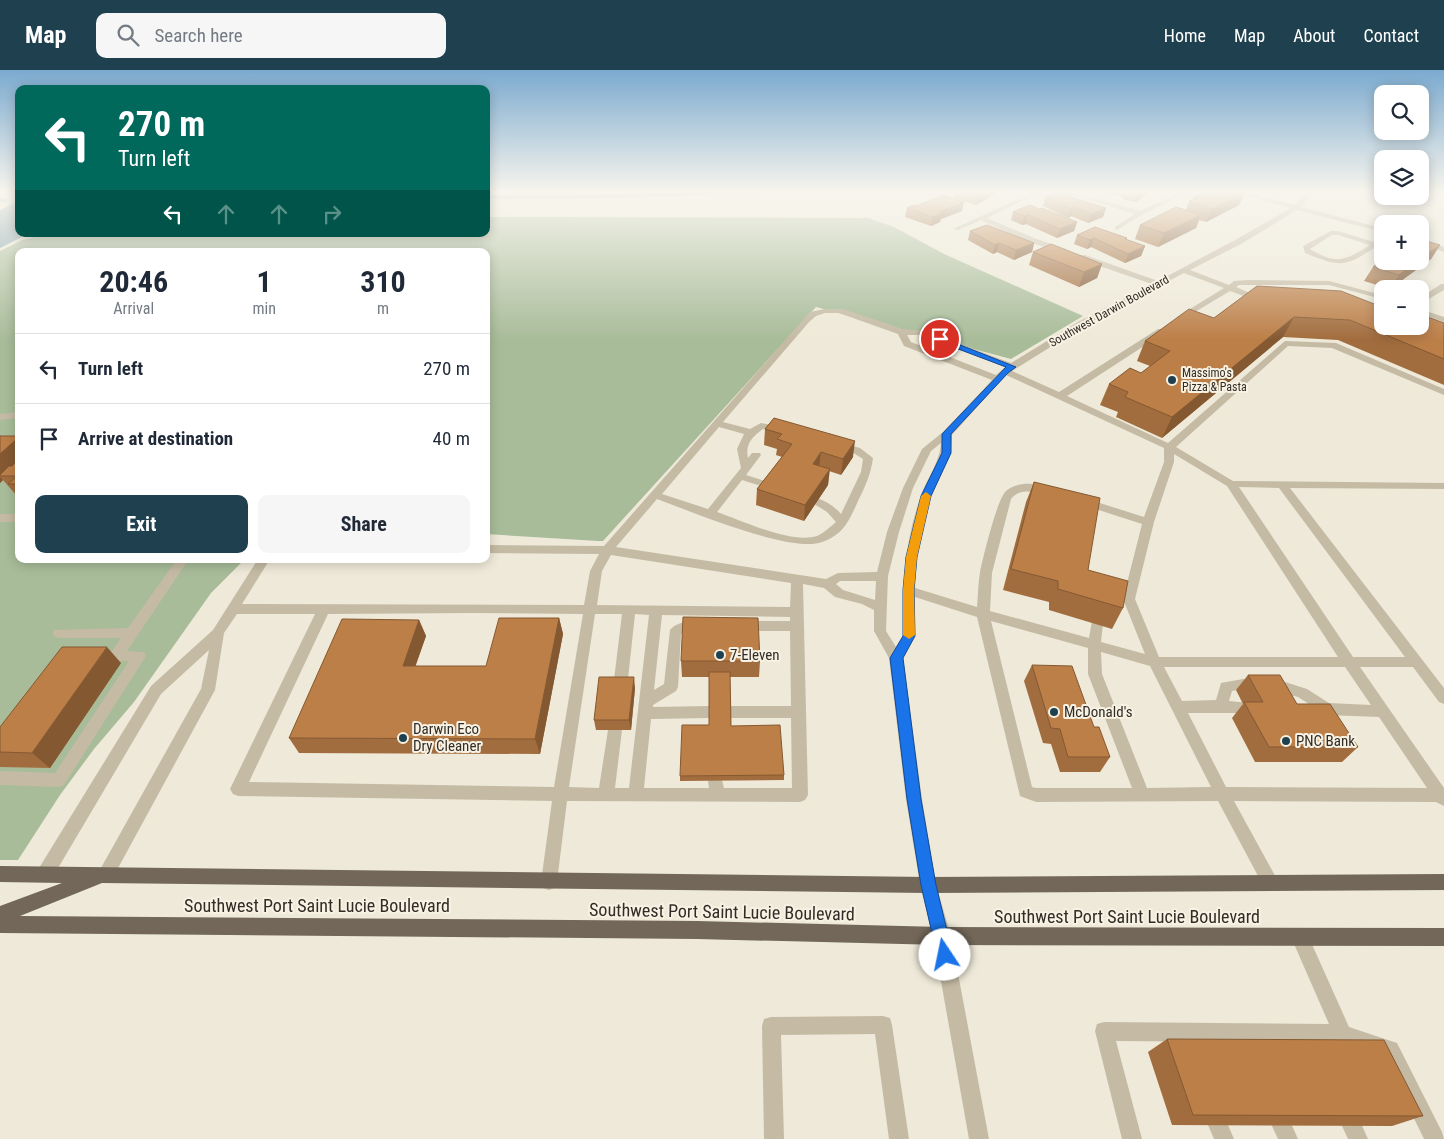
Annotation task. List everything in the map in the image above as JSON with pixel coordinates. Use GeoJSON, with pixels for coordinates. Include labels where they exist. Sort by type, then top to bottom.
{"type":"FeatureCollection","features":[{"type":"Feature","properties":{"kind":"main road","name":"Southwest Port Saint Lucie Boulevard"},"geometry":{"type":"LineString","coordinates":[[0,874],[928,885],[1444,882]]}},
{"type":"Feature","properties":{"kind":"main road"},"geometry":{"type":"LineString","coordinates":[[0,915],[105,875]]}},
{"type":"Feature","properties":{"kind":"main road","name":"Southwest Port Saint Lucie Boulevard"},"geometry":{"type":"LineString","coordinates":[[0,924],[697,930],[942,936],[1444,937]]}},
{"type":"Feature","properties":{"kind":"street"},"geometry":{"type":"LineString","coordinates":[[1034,241],[1067,252]]}},
{"type":"Feature","properties":{"kind":"street","name":"Southwest Darwin Boulevard"},"geometry":{"type":"LineString","coordinates":[[979,1139],[942,936],[928,885],[914,799],[896,658],[880,631],[882,576],[893,532],[908,488],[927,449],[947,434],[1005,372],[1081,324],[1240,241]]}},
{"type":"Feature","properties":{"kind":"street"},"geometry":{"type":"LineString","coordinates":[[1318,241],[1306,248],[1308,251],[1337,262],[1344,262],[1379,242]]}},
{"type":"Feature","properties":{"kind":"street"},"geometry":{"type":"LineString","coordinates":[[1429,244],[1444,250]]}},
{"type":"Feature","properties":{"kind":"street"},"geometry":{"type":"LineString","coordinates":[[1076,255],[1158,283]]}},
{"type":"Feature","properties":{"kind":"street"},"geometry":{"type":"LineString","coordinates":[[1183,270],[1249,294],[1269,295]]}},
{"type":"Feature","properties":{"kind":"street"},"geometry":{"type":"LineString","coordinates":[[1060,396],[1237,283],[1329,283],[1374,295]]}},
{"type":"Feature","properties":{"kind":"street"},"geometry":{"type":"LineString","coordinates":[[1429,296],[1444,286]]}},
{"type":"Feature","properties":{"kind":"street"},"geometry":{"type":"LineString","coordinates":[[549,882],[560,795],[596,572],[606,550],[813,314],[825,311],[840,311],[902,332],[922,333],[1169,447],[1231,484],[1442,798]]}},
{"type":"Feature","properties":{"kind":"street"},"geometry":{"type":"LineString","coordinates":[[1429,314],[1444,320]]}},
{"type":"Feature","properties":{"kind":"street"},"geometry":{"type":"LineString","coordinates":[[902,332],[907,344],[1005,372]]}},
{"type":"Feature","properties":{"kind":"street"},"geometry":{"type":"LineString","coordinates":[[1271,883],[1222,794],[1155,662],[1129,599],[1129,581],[1169,462],[1169,447],[1285,344],[1333,345],[1444,392]]}},
{"type":"Feature","properties":{"kind":"street"},"geometry":{"type":"LineString","coordinates":[[0,417],[15,415]]}},
{"type":"Feature","properties":{"kind":"street"},"geometry":{"type":"LineString","coordinates":[[718,423],[751,433]]}},
{"type":"Feature","properties":{"kind":"street"},"geometry":{"type":"LineString","coordinates":[[743,472],[740,448],[751,433],[761,426],[798,434]]}},
{"type":"Feature","properties":{"kind":"street"},"geometry":{"type":"LineString","coordinates":[[896,658],[909,636],[911,557],[926,496],[946,453],[947,434]]}},
{"type":"Feature","properties":{"kind":"street"},"geometry":{"type":"LineString","coordinates":[[655,495],[775,536],[799,541],[817,540],[843,523],[866,472],[868,458],[856,450],[827,442]]}},
{"type":"Feature","properties":{"kind":"street"},"geometry":{"type":"LineString","coordinates":[[710,514],[756,455]]}},
{"type":"Feature","properties":{"kind":"street"},"geometry":{"type":"LineString","coordinates":[[743,472],[770,486]]}},
{"type":"Feature","properties":{"kind":"street"},"geometry":{"type":"LineString","coordinates":[[1231,484],[1444,486]]}},
{"type":"Feature","properties":{"kind":"street"},"geometry":{"type":"LineString","coordinates":[[1282,485],[1444,698]]}},
{"type":"Feature","properties":{"kind":"street"},"geometry":{"type":"LineString","coordinates":[[1058,494],[1032,487],[1014,488],[1010,491],[1006,498],[986,573],[983,614],[1025,791],[1036,795],[1222,794],[1442,798]]}},
{"type":"Feature","properties":{"kind":"street"},"geometry":{"type":"LineString","coordinates":[[1076,500],[1148,522]]}},
{"type":"Feature","properties":{"kind":"street"},"geometry":{"type":"LineString","coordinates":[[816,502],[831,509],[843,523]]}},
{"type":"Feature","properties":{"kind":"street"},"geometry":{"type":"LineString","coordinates":[[0,518],[15,518]]}},
{"type":"Feature","properties":{"kind":"street"},"geometry":{"type":"LineString","coordinates":[[490,549],[606,550],[797,578],[828,584],[838,594],[865,600],[881,608]]}},
{"type":"Feature","properties":{"kind":"street"},"geometry":{"type":"LineString","coordinates":[[116,656],[180,563]]}},
{"type":"Feature","properties":{"kind":"street"},"geometry":{"type":"LineString","coordinates":[[45,874],[156,690],[218,633],[261,563]]}},
{"type":"Feature","properties":{"kind":"street"},"geometry":{"type":"LineString","coordinates":[[828,584],[838,577],[863,578],[882,576]]}},
{"type":"Feature","properties":{"kind":"street"},"geometry":{"type":"LineString","coordinates":[[324,609],[238,789],[636,795],[716,788],[749,788],[800,796],[796,619],[797,578]]}},
{"type":"Feature","properties":{"kind":"street"},"geometry":{"type":"LineString","coordinates":[[909,590],[983,614],[1155,662],[1416,662]]}},
{"type":"Feature","properties":{"kind":"street"},"geometry":{"type":"LineString","coordinates":[[232,609],[629,609],[796,619]]}},
{"type":"Feature","properties":{"kind":"street"},"geometry":{"type":"LineString","coordinates":[[620,688],[629,609]]}},
{"type":"Feature","properties":{"kind":"street"},"geometry":{"type":"LineString","coordinates":[[636,795],[656,610]]}},
{"type":"Feature","properties":{"kind":"street"},"geometry":{"type":"LineString","coordinates":[[727,626],[796,619]]}},
{"type":"Feature","properties":{"kind":"street"},"geometry":{"type":"LineString","coordinates":[[1097,624],[1094,646],[1096,674],[1142,794]]}},
{"type":"Feature","properties":{"kind":"street"},"geometry":{"type":"LineString","coordinates":[[646,707],[671,687],[675,633],[679,628],[707,626]]}},
{"type":"Feature","properties":{"kind":"street"},"geometry":{"type":"LineString","coordinates":[[59,633],[132,633]]}},
{"type":"Feature","properties":{"kind":"street"},"geometry":{"type":"LineString","coordinates":[[105,875],[208,690],[218,633]]}},
{"type":"Feature","properties":{"kind":"street"},"geometry":{"type":"LineString","coordinates":[[0,778],[59,780],[139,656],[87,655]]}},
{"type":"Feature","properties":{"kind":"street"},"geometry":{"type":"LineString","coordinates":[[1221,706],[1226,687],[1243,684],[1282,687],[1302,693],[1326,709]]}},
{"type":"Feature","properties":{"kind":"street"},"geometry":{"type":"LineString","coordinates":[[1178,706],[1244,706]]}},
{"type":"Feature","properties":{"kind":"street"},"geometry":{"type":"LineString","coordinates":[[646,707],[709,712]]}},
{"type":"Feature","properties":{"kind":"street"},"geometry":{"type":"LineString","coordinates":[[1297,708],[1382,711]]}},
{"type":"Feature","properties":{"kind":"street"},"geometry":{"type":"LineString","coordinates":[[731,712],[799,712]]}},
{"type":"Feature","properties":{"kind":"street"},"geometry":{"type":"LineString","coordinates":[[750,731],[751,712]]}},
{"type":"Feature","properties":{"kind":"street"},"geometry":{"type":"LineString","coordinates":[[606,795],[615,730]]}},
{"type":"Feature","properties":{"kind":"street"},"geometry":{"type":"LineString","coordinates":[[1300,937],[1343,1034]]}},
{"type":"Feature","properties":{"kind":"street"},"geometry":{"type":"LineString","coordinates":[[774,1139],[771,1026],[874,1025],[883,1025],[899,1139]]}},
{"type":"Feature","properties":{"kind":"street"},"geometry":{"type":"LineString","coordinates":[[1132,1139],[1104,1031],[1343,1034],[1390,1050],[1435,1139]]}},
{"type":"Feature","properties":{"kind":"street"},"geometry":{"type":"LineString","coordinates":[[1185,1032],[1192,1052]]}},
{"type":"Feature","properties":{"kind":"street"},"geometry":{"type":"LineString","coordinates":[[1244,1033],[1253,1052]]}},
{"type":"Feature","properties":{"kind":"street"},"geometry":{"type":"LineString","coordinates":[[1310,1033],[1318,1052]]}},
{"type":"Feature","properties":{"kind":"green space"},"geometry":{"type":"Polygon","coordinates":[[[20,241],[920,241],[944,254],[1083,316],[1011,359],[816,307],[603,541],[490,534],[490,248],[15,248],[15,563],[241,563],[211,593],[134,702],[94,749],[60,795],[18,860],[0,860],[0,251],[20,241]]]}},
{"type":"Feature","properties":{"kind":"water"},"geometry":{"type":"Polygon","coordinates":[[[0,241],[14,241],[0,248],[0,241]]]}},
{"type":"Feature","properties":{"kind":"building"},"geometry":{"type":"Polygon","coordinates":[[[988,241],[1028,241],[1034,243],[1016,250],[999,243],[995,245],[988,241]]]}},
{"type":"Feature","properties":{"kind":"building"},"geometry":{"type":"Polygon","coordinates":[[[1100,241],[1130,241],[1145,246],[1128,254],[1100,241]]]}},
{"type":"Feature","properties":{"kind":"building"},"geometry":{"type":"Polygon","coordinates":[[[1429,242],[1440,245],[1429,253],[1429,242]]]}},
{"type":"Feature","properties":{"kind":"building"},"geometry":{"type":"Polygon","coordinates":[[[1051,244],[1102,264],[1084,272],[1033,252],[1051,244]]]}},
{"type":"Feature","properties":{"kind":"building"},"geometry":{"type":"Polygon","coordinates":[[[1383,270],[1405,270],[1399,275],[1383,270]]]}},
{"type":"Feature","properties":{"kind":"building"},"geometry":{"type":"Polygon","coordinates":[[[1257,286],[1341,291],[1374,304],[1374,330],[1350,320],[1294,317],[1172,417],[1125,397],[1128,392],[1109,384],[1130,368],[1141,373],[1170,351],[1145,341],[1189,309],[1214,318],[1257,286]]]}},
{"type":"Feature","properties":{"kind":"building"},"geometry":{"type":"Polygon","coordinates":[[[1429,318],[1444,323],[1444,359],[1386,335],[1429,335],[1429,318]]]}},
{"type":"Feature","properties":{"kind":"building"},"geometry":{"type":"Polygon","coordinates":[[[774,418],[855,441],[843,459],[821,452],[813,464],[830,469],[805,505],[757,489],[792,444],[777,439],[782,434],[765,429],[774,418]]]}},
{"type":"Feature","properties":{"kind":"building"},"geometry":{"type":"Polygon","coordinates":[[[0,436],[15,436],[15,441],[0,454],[0,436]]]}},
{"type":"Feature","properties":{"kind":"building"},"geometry":{"type":"Polygon","coordinates":[[[15,463],[15,476],[0,476],[9,466],[15,463]]]}},
{"type":"Feature","properties":{"kind":"building"},"geometry":{"type":"Polygon","coordinates":[[[15,478],[15,484],[8,484],[15,478]]]}},
{"type":"Feature","properties":{"kind":"building"},"geometry":{"type":"Polygon","coordinates":[[[1034,482],[1100,498],[1088,570],[1128,581],[1123,608],[1058,589],[1058,581],[1011,569],[1034,482]]]}},
{"type":"Feature","properties":{"kind":"building","name":"7-Eleven"},"geometry":{"type":"Polygon","coordinates":[[[683,617],[758,618],[760,661],[681,661],[683,617]]]}},
{"type":"Feature","properties":{"kind":"building"},"geometry":{"type":"Polygon","coordinates":[[[499,618],[559,618],[535,739],[289,738],[342,619],[419,620],[403,666],[486,666],[499,618]]]}},
{"type":"Feature","properties":{"kind":"building"},"geometry":{"type":"Polygon","coordinates":[[[62,647],[107,647],[32,753],[0,752],[0,727],[62,647]]]}},
{"type":"Feature","properties":{"kind":"building"},"geometry":{"type":"Polygon","coordinates":[[[1032,665],[1072,666],[1094,727],[1099,727],[1110,757],[1068,757],[1060,729],[1051,728],[1032,665]]]}},
{"type":"Feature","properties":{"kind":"building"},"geometry":{"type":"Polygon","coordinates":[[[709,672],[730,672],[731,726],[780,725],[784,775],[680,776],[682,725],[709,725],[709,672]]]}},
{"type":"Feature","properties":{"kind":"building"},"geometry":{"type":"Polygon","coordinates":[[[1248,675],[1280,675],[1297,704],[1330,704],[1358,747],[1269,747],[1244,702],[1263,702],[1248,675]]]}},
{"type":"Feature","properties":{"kind":"building"},"geometry":{"type":"Polygon","coordinates":[[[599,677],[634,677],[629,720],[594,720],[599,677]]]}},
{"type":"Feature","properties":{"kind":"building"},"geometry":{"type":"Polygon","coordinates":[[[1167,1039],[1384,1040],[1423,1116],[1193,1115],[1167,1039]]]}},
{"type":"Feature","properties":{"kind":"slow traffic"},"geometry":{"type":"LineString","coordinates":[[909,635],[911,557],[926,496]]}},
{"type":"Feature","properties":{"kind":"place","name":"Massimo's Pizza & Pasta"},"geometry":{"type":"Point","coordinates":[1172,380]}},
{"type":"Feature","properties":{"kind":"place","name":"7-Eleven"},"geometry":{"type":"Point","coordinates":[720,655]}},
{"type":"Feature","properties":{"kind":"place","name":"McDonald's"},"geometry":{"type":"Point","coordinates":[1054,712]}},
{"type":"Feature","properties":{"kind":"place","name":"Darwin Eco Dry Cleaner"},"geometry":{"type":"Point","coordinates":[403,738]}},
{"type":"Feature","properties":{"kind":"place","name":"PNC Bank"},"geometry":{"type":"Point","coordinates":[1286,741]}},
{"type":"Feature","properties":{"kind":"route"},"geometry":{"type":"LineString","coordinates":[[940,339],[1012,367],[1005,371],[947,434],[946,453],[926,496],[911,557],[909,636],[896,658],[914,799],[928,885],[942,936],[945,955]]}}]}
